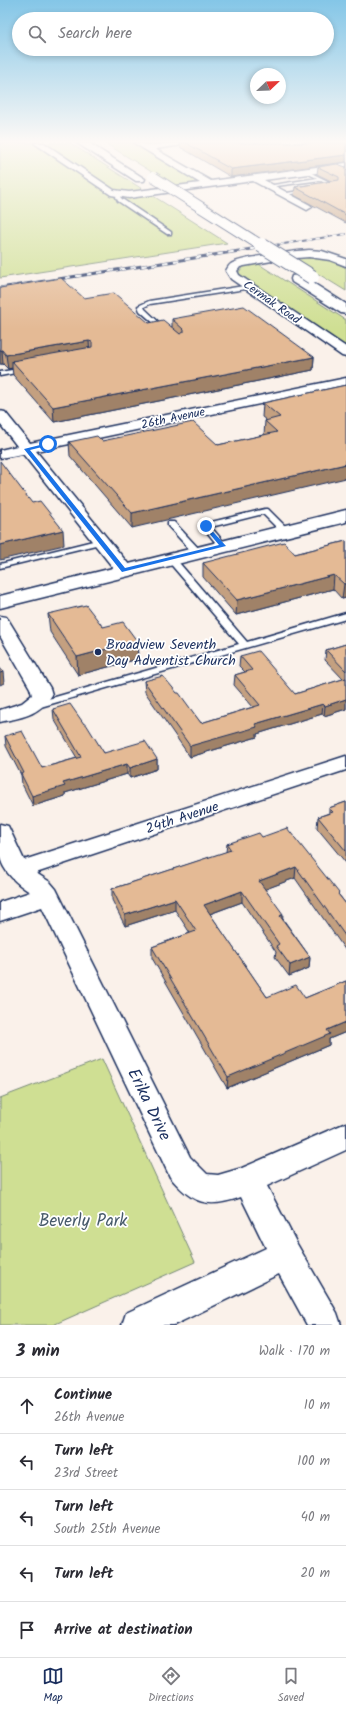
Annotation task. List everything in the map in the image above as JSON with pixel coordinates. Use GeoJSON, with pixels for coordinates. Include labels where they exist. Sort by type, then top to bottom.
{"type":"FeatureCollection","features":[{"type":"Feature","properties":{"kind":"main road"},"geometry":{"type":"LineString","coordinates":[[181,205],[346,310]]}},
{"type":"Feature","properties":{"kind":"main road"},"geometry":{"type":"LineString","coordinates":[[197,205],[346,298]]}},
{"type":"Feature","properties":{"kind":"main road"},"geometry":{"type":"LineString","coordinates":[[0,602],[346,516]]}},
{"type":"Feature","properties":{"kind":"street"},"geometry":{"type":"LineString","coordinates":[[303,205],[307,207]]}},
{"type":"Feature","properties":{"kind":"street","name":"Cermak Road"},"geometry":{"type":"LineString","coordinates":[[346,263],[328,255],[302,253],[244,263],[232,268],[232,274],[346,353]]}},
{"type":"Feature","properties":{"kind":"street","name":"26th Avenue"},"geometry":{"type":"LineString","coordinates":[[0,454],[346,382]]}},
{"type":"Feature","properties":{"kind":"street"},"geometry":{"type":"LineString","coordinates":[[0,415],[124,570]]}},
{"type":"Feature","properties":{"kind":"street"},"geometry":{"type":"LineString","coordinates":[[0,621],[40,688],[42,695],[34,705],[0,716]]}},
{"type":"Feature","properties":{"kind":"street","name":"24th Avenue"},"geometry":{"type":"LineString","coordinates":[[19,870],[346,763]]}},
{"type":"Feature","properties":{"kind":"street","name":"Erika Drive"},"geometry":{"type":"LineString","coordinates":[[0,832],[24,877],[44,889],[48,895],[180,1167],[189,1178],[200,1187],[214,1190],[248,1180],[346,1136]]}},
{"type":"Feature","properties":{"kind":"street"},"geometry":{"type":"LineString","coordinates":[[0,912],[48,895]]}},
{"type":"Feature","properties":{"kind":"street"},"geometry":{"type":"LineString","coordinates":[[248,1180],[286,1255],[325,1325]]}},
{"type":"Feature","properties":{"kind":"street"},"geometry":{"type":"LineString","coordinates":[[138,1325],[286,1255]]}},
{"type":"Feature","properties":{"kind":"lane"},"geometry":{"type":"LineString","coordinates":[[127,205],[169,233]]}},
{"type":"Feature","properties":{"kind":"lane"},"geometry":{"type":"LineString","coordinates":[[170,335],[142,310],[141,306],[150,303],[250,287]]}},
{"type":"Feature","properties":{"kind":"lane"},"geometry":{"type":"LineString","coordinates":[[0,374],[30,369]]}},
{"type":"Feature","properties":{"kind":"lane"},"geometry":{"type":"LineString","coordinates":[[223,546],[206,526],[265,511],[286,531]]}},
{"type":"Feature","properties":{"kind":"lane"},"geometry":{"type":"LineString","coordinates":[[171,524],[197,552]]}},
{"type":"Feature","properties":{"kind":"lane"},"geometry":{"type":"LineString","coordinates":[[0,566],[101,541]]}},
{"type":"Feature","properties":{"kind":"lane"},"geometry":{"type":"LineString","coordinates":[[171,559],[245,645]]}},
{"type":"Feature","properties":{"kind":"lane"},"geometry":{"type":"LineString","coordinates":[[34,705],[346,616]]}},
{"type":"Feature","properties":{"kind":"green space"},"geometry":{"type":"Polygon","coordinates":[[[0,205],[167,205],[227,243],[0,278],[0,205]]]}},
{"type":"Feature","properties":{"kind":"green space"},"geometry":{"type":"Polygon","coordinates":[[[319,256],[334,261],[346,268],[346,291],[291,257],[319,256]]]}},
{"type":"Feature","properties":{"kind":"green space"},"geometry":{"type":"Polygon","coordinates":[[[257,263],[346,320],[346,347],[238,273],[243,267],[257,263]]]}},
{"type":"Feature","properties":{"kind":"green space","name":"Beverly Park"},"geometry":{"type":"Polygon","coordinates":[[[102,1059],[195,1262],[53,1325],[0,1325],[0,1098],[102,1059]]]}},
{"type":"Feature","properties":{"kind":"building"},"geometry":{"type":"Polygon","coordinates":[[[327,205],[346,205],[346,215],[327,205]]]}},
{"type":"Feature","properties":{"kind":"building"},"geometry":{"type":"Polygon","coordinates":[[[61,278],[84,298],[114,293],[149,323],[163,320],[180,334],[184,332],[184,330],[172,319],[244,306],[314,357],[53,407],[12,361],[92,347],[92,342],[89,341],[6,355],[2,350],[0,350],[0,288],[61,278]]]}},
{"type":"Feature","properties":{"kind":"building"},"geometry":{"type":"Polygon","coordinates":[[[346,385],[346,464],[132,513],[69,442],[97,436],[102,441],[193,422],[218,445],[277,432],[265,421],[280,417],[263,403],[346,385]]]}},
{"type":"Feature","properties":{"kind":"building"},"geometry":{"type":"Polygon","coordinates":[[[0,461],[32,503],[40,501],[63,530],[0,545],[0,461]]]}},
{"type":"Feature","properties":{"kind":"building"},"geometry":{"type":"Polygon","coordinates":[[[346,541],[346,583],[344,584],[334,575],[237,600],[203,563],[284,542],[295,554],[346,541]]]}},
{"type":"Feature","properties":{"kind":"building"},"geometry":{"type":"Polygon","coordinates":[[[86,605],[103,627],[123,622],[137,641],[77,657],[48,614],[86,605]]]}},
{"type":"Feature","properties":{"kind":"building"},"geometry":{"type":"Polygon","coordinates":[[[346,644],[346,671],[326,650],[346,644]]]}},
{"type":"Feature","properties":{"kind":"building"},"geometry":{"type":"Polygon","coordinates":[[[258,651],[295,694],[346,678],[346,699],[325,706],[323,704],[255,724],[257,727],[190,746],[144,681],[163,676],[177,693],[179,693],[201,723],[260,705],[235,675],[252,670],[240,656],[258,651]]]}},
{"type":"Feature","properties":{"kind":"building"},"geometry":{"type":"Polygon","coordinates":[[[70,704],[84,724],[86,724],[104,753],[145,741],[157,759],[130,768],[127,764],[63,783],[65,786],[32,796],[21,774],[24,773],[5,736],[22,731],[42,768],[81,757],[53,709],[70,704]]]}},
{"type":"Feature","properties":{"kind":"building"},"geometry":{"type":"Polygon","coordinates":[[[346,802],[346,851],[318,817],[333,812],[329,808],[346,802]]]}},
{"type":"Feature","properties":{"kind":"building"},"geometry":{"type":"Polygon","coordinates":[[[287,828],[339,893],[338,894],[346,904],[346,937],[296,867],[259,881],[283,914],[280,916],[310,957],[290,965],[276,946],[279,944],[242,891],[204,905],[267,997],[296,985],[305,998],[346,981],[346,1022],[327,1030],[330,1034],[228,1077],[152,947],[196,931],[175,899],[125,915],[112,889],[231,850],[227,844],[259,833],[262,837],[287,828]]]}},
{"type":"Feature","properties":{"kind":"railway"},"geometry":{"type":"LineString","coordinates":[[271,246],[346,234]]}},
{"type":"Feature","properties":{"kind":"railway"},"geometry":{"type":"LineString","coordinates":[[0,288],[278,245]]}},
{"type":"Feature","properties":{"kind":"place","name":"Broadview Seventh Day Adventist Church"},"geometry":{"type":"Point","coordinates":[98,652]}},
{"type":"Feature","properties":{"kind":"route"},"geometry":{"type":"LineString","coordinates":[[48,444],[27,449],[124,570],[223,546],[206,526]]}}]}
